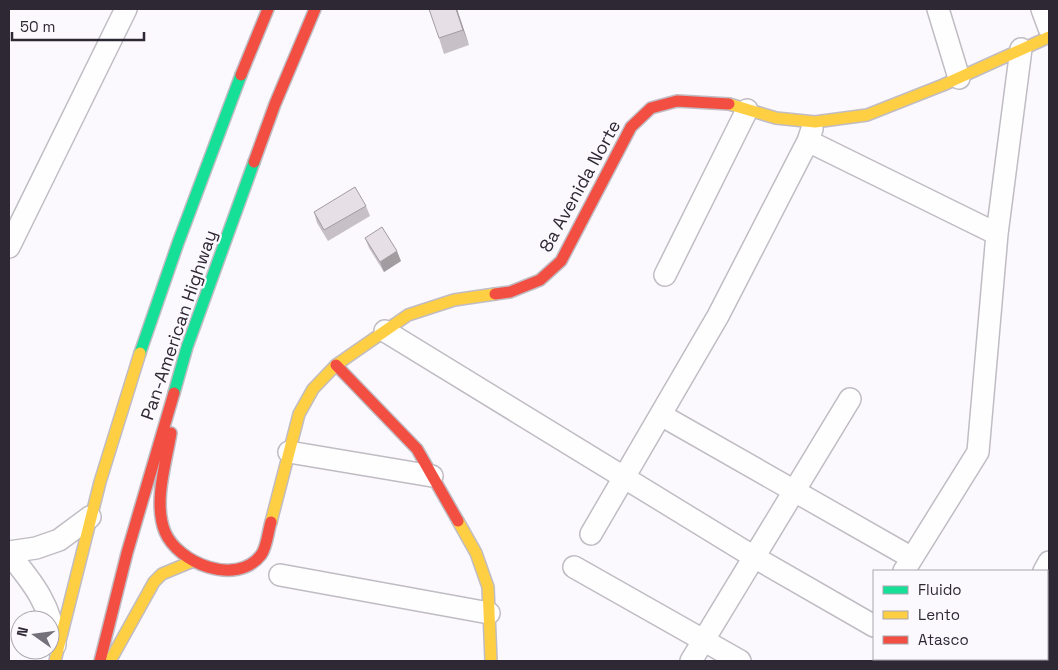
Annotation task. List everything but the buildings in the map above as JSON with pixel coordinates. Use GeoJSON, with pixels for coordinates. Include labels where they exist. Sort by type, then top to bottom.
{"type":"FeatureCollection","features":[{"type":"Feature","properties":{"kind":"main road","name":"Pan-American Highway"},"geometry":{"type":"LineString","coordinates":[[60,642],[90,517],[119,416],[158,294],[188,208],[268,9]]}},
{"type":"Feature","properties":{"kind":"main road","name":"Pan-American Highway"},"geometry":{"type":"LineString","coordinates":[[100,661],[127,553],[180,367],[275,104],[315,9]]}},
{"type":"Feature","properties":{"kind":"main road","name":"8a Avenida Norte"},"geometry":{"type":"LineString","coordinates":[[180,367],[160,514],[168,540],[176,551],[191,562],[232,572],[245,568],[262,554],[300,414],[313,389],[336,365],[408,315],[454,300],[510,292],[540,280],[561,261],[631,127],[651,108],[677,102],[728,104],[776,118],[811,131],[867,115],[1049,38]]}},
{"type":"Feature","properties":{"kind":"main road"},"geometry":{"type":"LineString","coordinates":[[336,365],[417,449],[476,553],[488,587],[491,661]]}},
{"type":"Feature","properties":{"kind":"main road"},"geometry":{"type":"LineString","coordinates":[[110,661],[154,582],[162,574],[191,562]]}},
{"type":"Feature","properties":{"kind":"street"},"geometry":{"type":"LineString","coordinates":[[9,247],[126,9]]}},
{"type":"Feature","properties":{"kind":"street"},"geometry":{"type":"LineString","coordinates":[[938,9],[958,78]]}},
{"type":"Feature","properties":{"kind":"street"},"geometry":{"type":"LineString","coordinates":[[1042,9],[1049,28]]}},
{"type":"Feature","properties":{"kind":"street"},"geometry":{"type":"LineString","coordinates":[[661,415],[793,491],[908,565],[978,452],[997,234],[1020,49]]}},
{"type":"Feature","properties":{"kind":"street"},"geometry":{"type":"LineString","coordinates":[[665,275],[747,110]]}},
{"type":"Feature","properties":{"kind":"street"},"geometry":{"type":"LineString","coordinates":[[591,534],[718,316],[811,131],[997,234]]}},
{"type":"Feature","properties":{"kind":"street"},"geometry":{"type":"LineString","coordinates":[[385,331],[624,476],[754,558],[873,623]]}},
{"type":"Feature","properties":{"kind":"street"},"geometry":{"type":"LineString","coordinates":[[691,661],[850,399]]}},
{"type":"Feature","properties":{"kind":"street"},"geometry":{"type":"LineString","coordinates":[[289,452],[432,476]]}},
{"type":"Feature","properties":{"kind":"street"},"geometry":{"type":"LineString","coordinates":[[48,610],[26,575],[9,553],[36,548],[60,540],[90,517]]}},
{"type":"Feature","properties":{"kind":"street"},"geometry":{"type":"LineString","coordinates":[[574,567],[740,661]]}},
{"type":"Feature","properties":{"kind":"street"},"geometry":{"type":"LineString","coordinates":[[280,575],[489,613]]}},
{"type":"Feature","properties":{"kind":"traffic: fast"},"geometry":{"type":"LineString","coordinates":[[140,353],[178,243],[241,75]]}},
{"type":"Feature","properties":{"kind":"traffic: fast"},"geometry":{"type":"LineString","coordinates":[[174,393],[187,347],[254,162]]}},
{"type":"Feature","properties":{"kind":"traffic: slow"},"geometry":{"type":"LineString","coordinates":[[729,104],[776,118],[815,122],[867,115],[943,85],[1049,37]]}},
{"type":"Feature","properties":{"kind":"traffic: slow"},"geometry":{"type":"LineString","coordinates":[[271,522],[299,414],[313,389],[336,365],[408,315],[454,300],[495,294]]}},
{"type":"Feature","properties":{"kind":"traffic: slow"},"geometry":{"type":"LineString","coordinates":[[55,661],[100,482],[140,353]]}},
{"type":"Feature","properties":{"kind":"traffic: slow"},"geometry":{"type":"LineString","coordinates":[[458,521],[476,553],[488,587],[491,661]]}},
{"type":"Feature","properties":{"kind":"traffic: slow"},"geometry":{"type":"LineString","coordinates":[[110,661],[154,582],[162,574],[191,562]]}},
{"type":"Feature","properties":{"kind":"traffic: jam"},"geometry":{"type":"LineString","coordinates":[[241,75],[268,9]]}},
{"type":"Feature","properties":{"kind":"traffic: jam"},"geometry":{"type":"LineString","coordinates":[[254,162],[275,104],[315,9]]}},
{"type":"Feature","properties":{"kind":"traffic: jam"},"geometry":{"type":"LineString","coordinates":[[495,294],[510,292],[540,280],[561,261],[631,127],[651,108],[677,101],[729,104]]}},
{"type":"Feature","properties":{"kind":"traffic: jam"},"geometry":{"type":"LineString","coordinates":[[336,365],[417,449],[458,521]]}},
{"type":"Feature","properties":{"kind":"traffic: jam"},"geometry":{"type":"LineString","coordinates":[[100,661],[127,553],[174,393]]}},
{"type":"Feature","properties":{"kind":"traffic: jam"},"geometry":{"type":"LineString","coordinates":[[171,433],[160,496],[160,509],[165,532],[182,553],[208,567],[223,570],[237,569],[250,564],[261,555],[271,522]]}}]}
